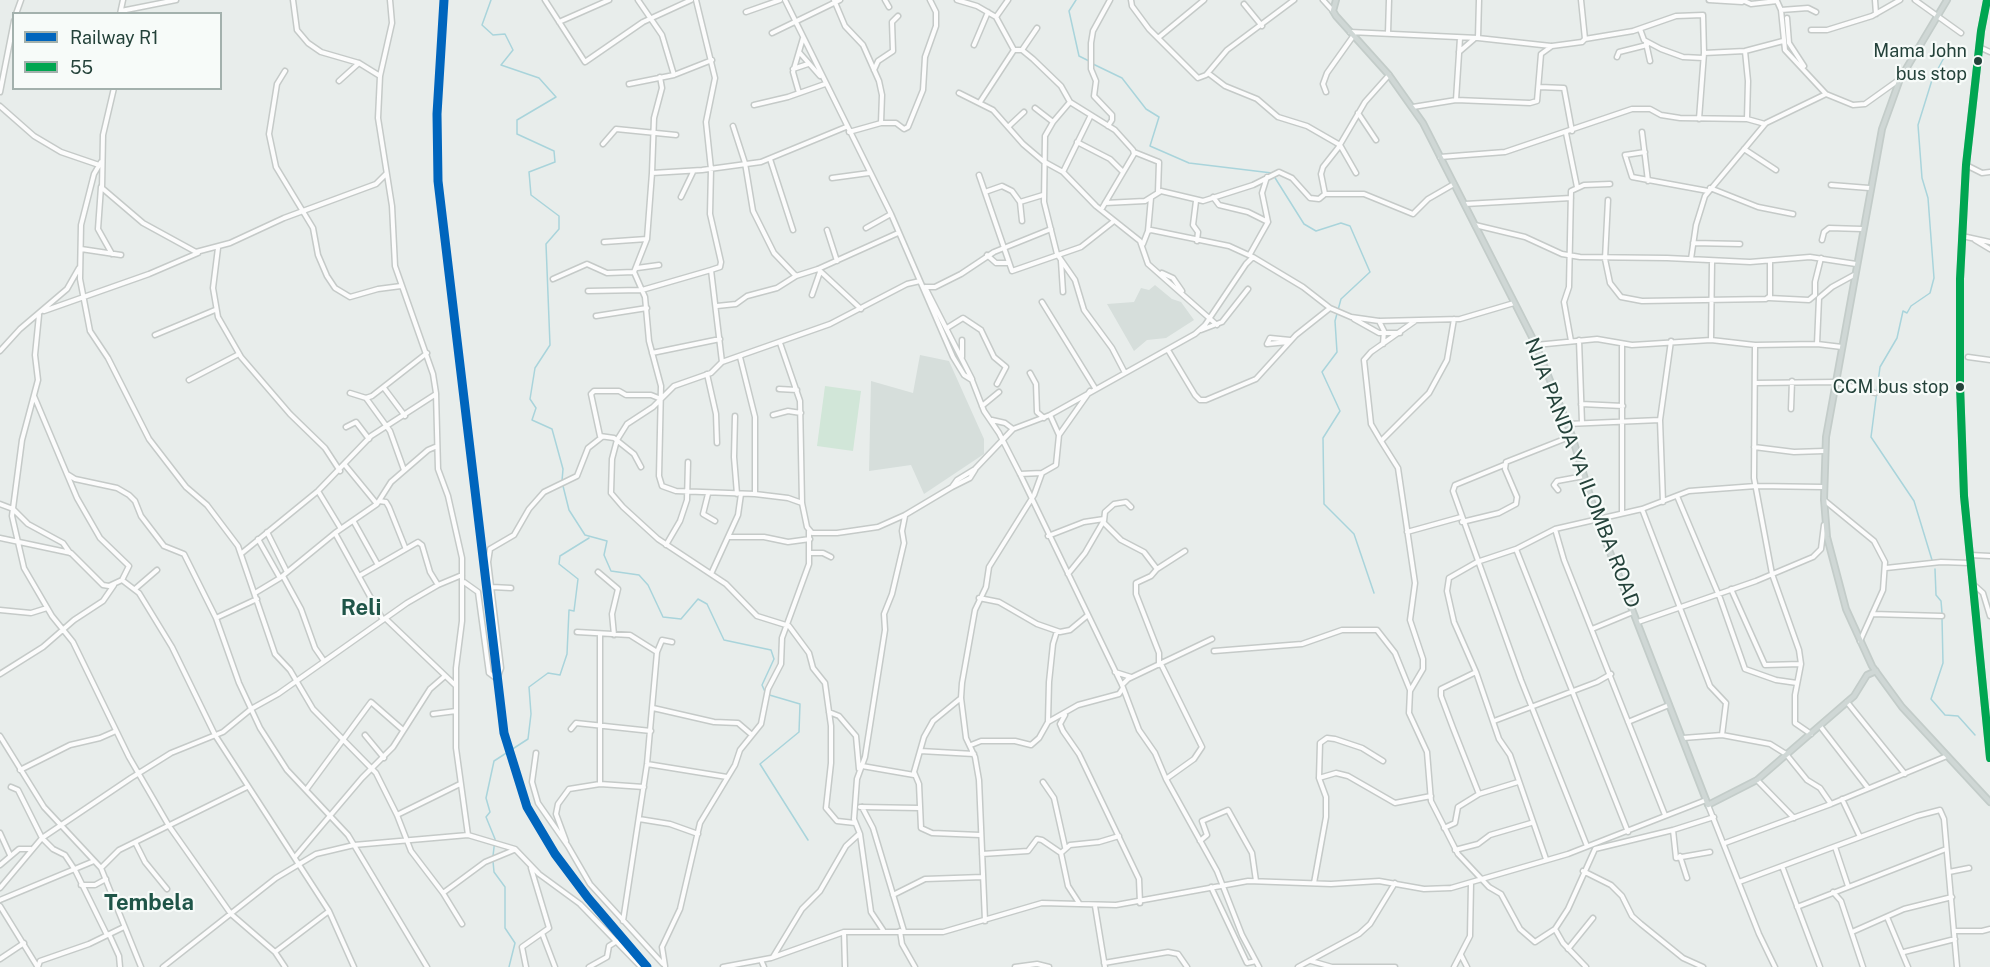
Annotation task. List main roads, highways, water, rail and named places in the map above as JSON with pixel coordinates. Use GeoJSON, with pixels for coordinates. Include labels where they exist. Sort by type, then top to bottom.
{"type":"FeatureCollection","features":[{"type":"Feature","properties":{"kind":"highway"},"geometry":{"type":"LineString","coordinates":[[1987,0],[1979,48],[1966,165],[1959,385],[1970,563],[1990,758]]}},
{"type":"Feature","properties":{"kind":"main road","name":"NJIA PANDA YA ILOMBA ROAD"},"geometry":{"type":"LineString","coordinates":[[1336,0],[1333,11],[1389,75],[1413,107],[1536,345],[1568,424],[1597,519],[1707,803],[1757,780],[1847,702],[1857,692],[1867,675],[1876,671]]}},
{"type":"Feature","properties":{"kind":"main road"},"geometry":{"type":"LineString","coordinates":[[1947,0],[1900,79],[1882,129],[1869,188],[1835,382],[1824,451],[1823,487],[1825,521],[1846,609],[1860,641],[1876,671],[1902,707],[1990,802]]}},
{"type":"Feature","properties":{"kind":"waterway"},"geometry":{"type":"LineString","coordinates":[[491,0],[482,25],[493,35],[505,34],[513,50],[501,65],[539,78],[556,97],[517,120],[517,134],[554,151],[555,162],[529,172],[531,195],[559,216],[559,229],[546,244],[550,345],[535,368],[530,399],[536,408],[532,420],[552,429],[563,469],[562,481]]}},
{"type":"Feature","properties":{"kind":"waterway"},"geometry":{"type":"LineString","coordinates":[[1076,0],[1069,11],[1079,56],[1089,61]]}},
{"type":"Feature","properties":{"kind":"waterway"},"geometry":{"type":"LineString","coordinates":[[1932,560],[1914,501],[1871,437],[1880,367],[1897,338],[1903,311],[1907,313],[1911,306],[1930,293],[1934,278],[1928,198],[1922,178],[1918,125],[1932,80],[1947,52]]}},
{"type":"Feature","properties":{"kind":"waterway"},"geometry":{"type":"LineString","coordinates":[[1093,64],[1122,78],[1146,109],[1159,117],[1150,146],[1189,163],[1272,173],[1304,224],[1316,231],[1341,223],[1350,226],[1370,272],[1341,299],[1335,321],[1337,352],[1322,372],[1340,411],[1323,438],[1324,504],[1354,534],[1374,593]]}},
{"type":"Feature","properties":{"kind":"waterway"},"geometry":{"type":"LineString","coordinates":[[563,486],[569,510],[585,535],[607,541],[604,555],[611,571],[639,575],[648,585],[663,617],[681,619],[698,599],[707,604],[724,640],[771,650],[774,659],[762,685],[766,694],[800,704],[799,732],[760,764],[808,840]]}},
{"type":"Feature","properties":{"kind":"waterway"},"geometry":{"type":"LineString","coordinates":[[493,856],[495,839],[486,817],[490,812],[486,798],[494,761],[528,739],[531,714],[529,687],[548,673],[560,675],[567,654],[569,610],[574,611],[578,579],[559,564],[560,556],[589,538]]}},
{"type":"Feature","properties":{"kind":"waterway"},"geometry":{"type":"LineString","coordinates":[[1935,569],[1936,595],[1941,601],[1942,613]]}},
{"type":"Feature","properties":{"kind":"waterway"},"geometry":{"type":"LineString","coordinates":[[1942,618],[1943,663],[1931,699],[1945,715],[1958,716],[1975,735]]}},
{"type":"Feature","properties":{"kind":"waterway"},"geometry":{"type":"LineString","coordinates":[[493,861],[494,872],[505,887],[505,928],[515,943],[509,967]]}},
{"type":"Feature","properties":{"kind":"rail line","name":"R1"},"geometry":{"type":"LineString","coordinates":[[444,0],[437,114],[438,181],[504,733],[527,807],[555,854],[588,898],[647,967]]}},
{"type":"Feature","properties":{"kind":"place","name":"Mama John bus stop"},"geometry":{"type":"Point","coordinates":[1978,61]}},
{"type":"Feature","properties":{"kind":"place","name":"CCM bus stop"},"geometry":{"type":"Point","coordinates":[1960,387]}},
{"type":"Feature","properties":{"kind":"district","name":"Reli"},"geometry":{"type":"Point","coordinates":[361,608]}},
{"type":"Feature","properties":{"kind":"district","name":"Tembela"},"geometry":{"type":"Point","coordinates":[149,903]}}]}
